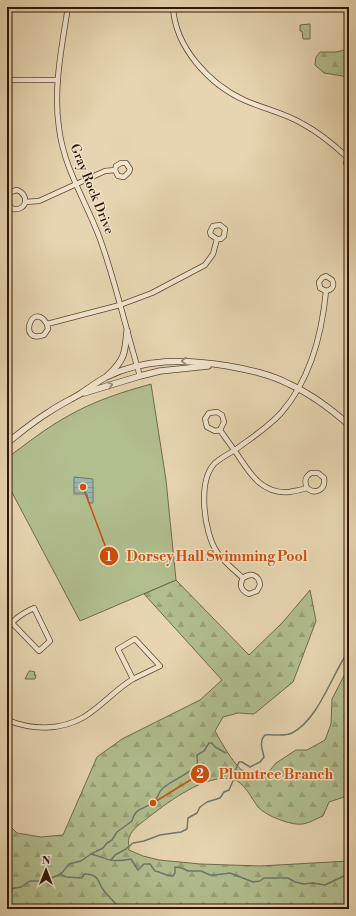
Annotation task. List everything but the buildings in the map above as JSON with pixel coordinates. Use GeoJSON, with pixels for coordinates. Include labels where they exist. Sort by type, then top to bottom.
{"type":"FeatureCollection","features":[{"type":"Feature","properties":{"kind":"street"},"geometry":{"type":"LineString","coordinates":[[68,7],[173,7],[177,26],[187,48],[200,67],[222,86],[242,99],[303,124],[327,139],[348,156],[346,163],[349,168]]}},
{"type":"Feature","properties":{"kind":"street","name":"Gray Rock Drive"},"geometry":{"type":"LineString","coordinates":[[68,7],[58,80],[58,128],[64,153],[75,185],[97,231],[140,376]]}},
{"type":"Feature","properties":{"kind":"street"},"geometry":{"type":"LineString","coordinates":[[7,80],[58,80]]}},
{"type":"Feature","properties":{"kind":"street"},"geometry":{"type":"LineString","coordinates":[[25,202],[39,201],[105,171],[115,170]]}},
{"type":"Feature","properties":{"kind":"street"},"geometry":{"type":"LineString","coordinates":[[7,196],[12,191],[19,191],[24,196],[25,202],[22,208],[17,210],[11,208],[7,204]]}},
{"type":"Feature","properties":{"kind":"street"},"geometry":{"type":"LineString","coordinates":[[48,324],[120,305],[146,296],[198,270],[213,254],[217,239]]}},
{"type":"Feature","properties":{"kind":"street"},"geometry":{"type":"LineString","coordinates":[[243,578],[218,553],[212,544],[207,525],[204,496],[205,484],[213,465],[275,419],[283,411],[298,388],[310,366],[321,330],[326,291]]}},
{"type":"Feature","properties":{"kind":"street"},"geometry":{"type":"LineString","coordinates":[[33,318],[42,318],[48,324],[48,329],[44,335],[37,337],[29,331],[29,324],[33,318]]}},
{"type":"Feature","properties":{"kind":"street"},"geometry":{"type":"LineString","coordinates":[[7,443],[26,427],[48,412],[81,394],[106,377],[119,365],[126,350],[127,331]]}},
{"type":"Feature","properties":{"kind":"street"},"geometry":{"type":"LineString","coordinates":[[106,377],[137,366],[174,361],[190,361],[223,365],[262,373],[298,388],[333,411],[349,425]]}},
{"type":"Feature","properties":{"kind":"street"},"geometry":{"type":"LineString","coordinates":[[81,394],[140,376],[175,369],[223,365]]}},
{"type":"Feature","properties":{"kind":"street"},"geometry":{"type":"LineString","coordinates":[[216,412],[222,415],[224,422],[220,430],[215,431],[207,427],[205,424],[205,419],[209,413],[216,412]]}},
{"type":"Feature","properties":{"kind":"street"},"geometry":{"type":"LineString","coordinates":[[220,430],[250,474],[263,486],[270,490],[285,492],[307,488],[311,491],[318,491],[324,486],[324,478],[318,473],[311,473],[306,479],[305,483],[307,488]]}},
{"type":"Feature","properties":{"kind":"street"},"geometry":{"type":"LineString","coordinates":[[249,574],[258,577],[260,584],[257,592],[249,594],[242,590],[241,586],[243,578],[249,574]]}},
{"type":"Feature","properties":{"kind":"street"},"geometry":{"type":"LineString","coordinates":[[7,628],[12,623],[21,614],[34,608],[50,641],[39,651],[12,623]]}},
{"type":"Feature","properties":{"kind":"street"},"geometry":{"type":"LineString","coordinates":[[7,720],[16,724],[45,728],[63,726],[84,717],[124,684],[134,679],[160,666],[135,639],[118,649],[134,679]]}},
{"type":"Feature","properties":{"kind":"green space"},"geometry":{"type":"Polygon","coordinates":[[[310,24],[310,39],[303,39],[302,31],[300,31],[300,25],[310,24]]]}},
{"type":"Feature","properties":{"kind":"green space"},"geometry":{"type":"Polygon","coordinates":[[[349,49],[349,77],[324,73],[315,65],[316,57],[320,52],[336,52],[349,49]]]}},
{"type":"Feature","properties":{"kind":"green space"},"geometry":{"type":"Polygon","coordinates":[[[151,384],[166,480],[176,580],[80,621],[7,483],[7,458],[44,431],[78,411],[108,397],[151,384]]]}},
{"type":"Feature","properties":{"kind":"green space"},"geometry":{"type":"Polygon","coordinates":[[[176,580],[249,655],[283,622],[310,590],[316,621],[293,682],[254,714],[238,713],[223,717],[215,731],[227,752],[239,767],[245,772],[251,774],[266,775],[276,763],[296,750],[307,750],[325,740],[331,724],[332,699],[349,666],[349,798],[347,796],[329,802],[323,816],[308,823],[298,824],[279,820],[267,814],[258,807],[244,786],[236,780],[222,779],[211,781],[188,790],[178,796],[138,826],[130,834],[129,850],[143,856],[159,860],[200,864],[260,866],[349,861],[349,909],[7,909],[7,823],[17,833],[41,837],[63,835],[97,757],[122,739],[200,700],[222,680],[144,594],[176,580]]]}},
{"type":"Feature","properties":{"kind":"green space"},"geometry":{"type":"Polygon","coordinates":[[[29,671],[35,672],[35,679],[25,679],[29,671]]]}},
{"type":"Feature","properties":{"kind":"water"},"geometry":{"type":"Polygon","coordinates":[[[74,477],[93,479],[93,503],[89,503],[87,494],[74,494],[74,477]]]}},
{"type":"Feature","properties":{"kind":"waterway"},"geometry":{"type":"LineString","coordinates":[[111,860],[115,855],[133,843],[144,841],[160,835],[181,832],[187,829],[188,818],[197,813],[200,807],[207,802],[220,798],[224,792],[229,790],[239,762],[242,762],[250,767],[260,762],[264,757],[262,740],[265,735],[282,735],[292,733],[310,718],[349,650]]}},
{"type":"Feature","properties":{"kind":"waterway"},"geometry":{"type":"LineString","coordinates":[[91,854],[103,848],[112,840],[117,832],[132,821],[138,811],[154,802],[162,789],[192,770],[197,763],[197,755],[204,751],[209,743],[212,743],[215,747],[226,753]]}},
{"type":"Feature","properties":{"kind":"waterway"},"geometry":{"type":"LineString","coordinates":[[7,888],[10,889],[21,887],[30,881],[44,881],[61,874],[69,864],[81,861],[91,854],[106,859],[131,859],[138,870],[144,864],[150,864],[155,871],[170,876],[173,876],[175,873],[175,867],[188,871],[201,871],[210,875],[230,873],[253,882],[260,881],[264,878],[288,878],[295,882],[304,884],[313,883],[325,885],[349,875]]}},
{"type":"Feature","properties":{"kind":"waterway"},"geometry":{"type":"LineString","coordinates":[[62,875],[66,877],[82,878],[84,874],[91,874],[97,879],[102,889],[119,909]]}},
{"type":"Feature","properties":{"kind":"place","name":"Dorsey Hall Swimming Pool"},"geometry":{"type":"Point","coordinates":[83,487]}},
{"type":"Feature","properties":{"kind":"place","name":"Plumtree Branch"},"geometry":{"type":"Point","coordinates":[153,803]}}]}
